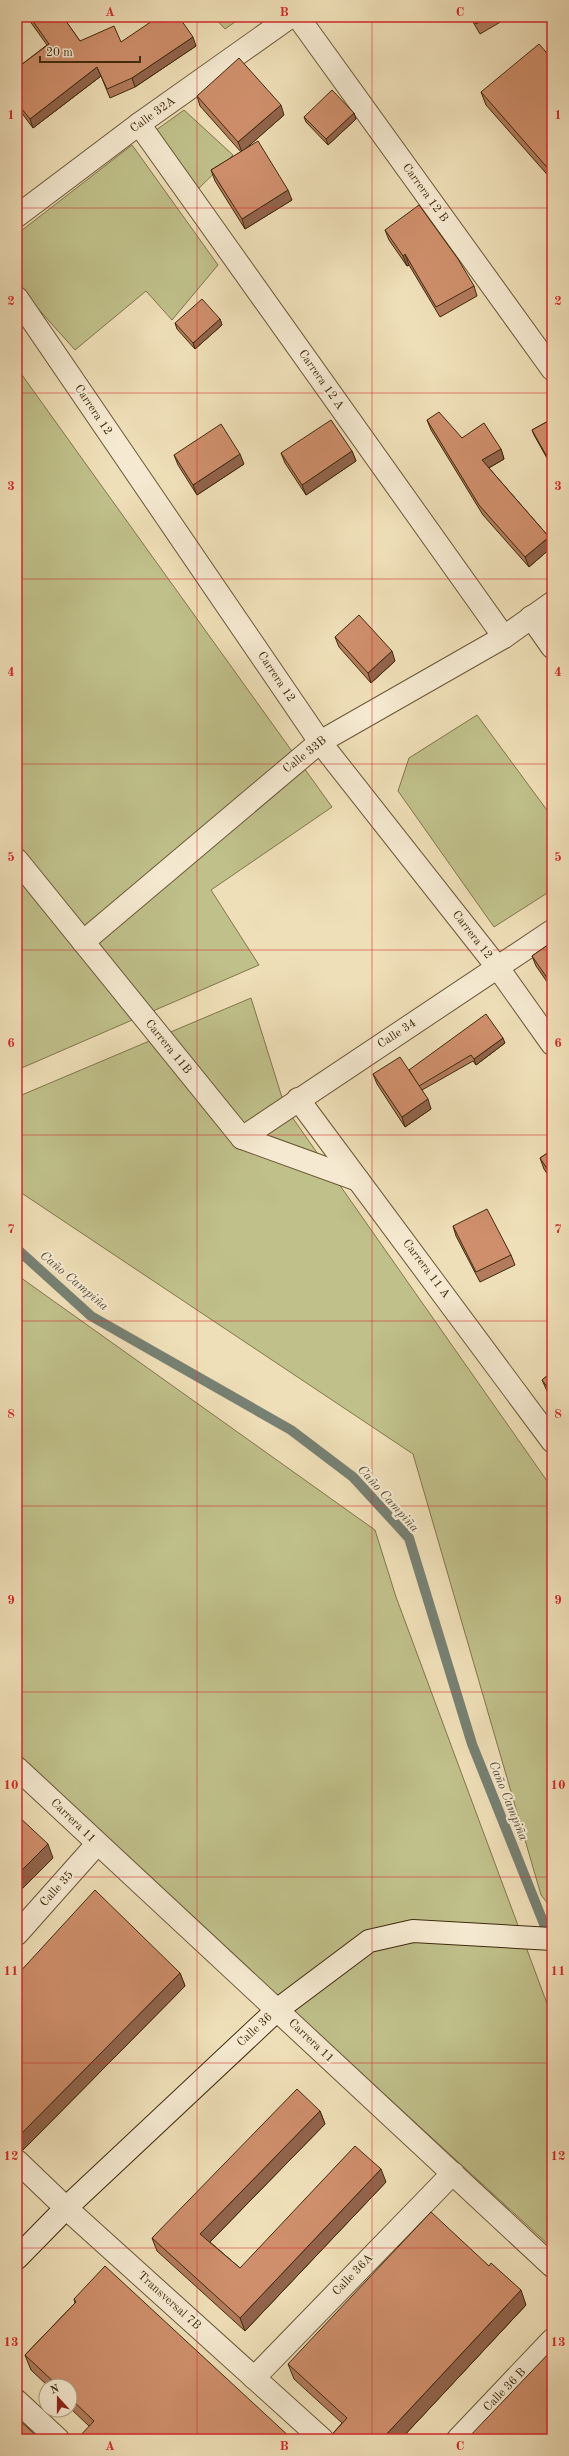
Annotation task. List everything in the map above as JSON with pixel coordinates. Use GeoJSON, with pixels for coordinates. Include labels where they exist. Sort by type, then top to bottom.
{"type":"FeatureCollection","features":[{"type":"Feature","properties":{"kind":"street","name":"Calle 32A"},"geometry":{"type":"LineString","coordinates":[[17,216],[139,124],[290,17]]}},
{"type":"Feature","properties":{"kind":"street","name":"Carrera 12 B"},"geometry":{"type":"LineString","coordinates":[[298,17],[552,369]]}},
{"type":"Feature","properties":{"kind":"street","name":"Carrera 12 A"},"geometry":{"type":"LineString","coordinates":[[139,124],[504,637]]}},
{"type":"Feature","properties":{"kind":"street","name":"Carrera 12"},"geometry":{"type":"LineString","coordinates":[[17,298],[320,742],[498,968],[552,1044]]}},
{"type":"Feature","properties":{"kind":"street","name":"Calle 33B"},"geometry":{"type":"LineString","coordinates":[[82,942],[320,742],[504,637],[552,603]]}},
{"type":"Feature","properties":{"kind":"street"},"geometry":{"type":"LineString","coordinates":[[532,617],[552,647]]}},
{"type":"Feature","properties":{"kind":"street","name":"Carrera 11B"},"geometry":{"type":"LineString","coordinates":[[17,860],[242,1138]]}},
{"type":"Feature","properties":{"kind":"street","name":"Calle 34"},"geometry":{"type":"LineString","coordinates":[[242,1138],[298,1099],[552,931]]}},
{"type":"Feature","properties":{"kind":"street","name":"Carrera 11 A"},"geometry":{"type":"LineString","coordinates":[[298,1099],[552,1441]]}},
{"type":"Feature","properties":{"kind":"street"},"geometry":{"type":"LineString","coordinates":[[242,1138],[358,1180]]}},
{"type":"Feature","properties":{"kind":"street","name":"Carrera 11"},"geometry":{"type":"LineString","coordinates":[[17,1768],[97,1844],[453,2172],[552,2266]]}},
{"type":"Feature","properties":{"kind":"street","name":"Calle 35"},"geometry":{"type":"LineString","coordinates":[[17,1934],[97,1844]]}},
{"type":"Feature","properties":{"kind":"street","name":"Calle 36"},"geometry":{"type":"LineString","coordinates":[[17,2258],[66,2208],[277,2010],[368,1941],[413,1931],[529,1939],[552,1939]]}},
{"type":"Feature","properties":{"kind":"street","name":"Transversal 7B"},"geometry":{"type":"LineString","coordinates":[[17,2161],[66,2208],[322,2439]]}},
{"type":"Feature","properties":{"kind":"street","name":"Calle 36A"},"geometry":{"type":"LineString","coordinates":[[254,2378],[453,2172]]}},
{"type":"Feature","properties":{"kind":"street","name":"Calle 36 B"},"geometry":{"type":"LineString","coordinates":[[458,2439],[552,2340]]}},
{"type":"Feature","properties":{"kind":"street"},"geometry":{"type":"LineString","coordinates":[[17,2401],[58,2439]]}},
{"type":"Feature","properties":{"kind":"green space"},"geometry":{"type":"Polygon","coordinates":[[[214,17],[242,17],[225,29],[214,17]]]}},
{"type":"Feature","properties":{"kind":"green space"},"geometry":{"type":"Polygon","coordinates":[[[184,110],[233,155],[195,192],[152,133],[184,110]]]}},
{"type":"Feature","properties":{"kind":"green space"},"geometry":{"type":"Polygon","coordinates":[[[132,145],[218,265],[172,320],[146,291],[75,350],[17,285],[17,234],[132,145]]]}},
{"type":"Feature","properties":{"kind":"green space"},"geometry":{"type":"Polygon","coordinates":[[[17,368],[332,807],[211,890],[259,965],[17,1070],[17,368]]]}},
{"type":"Feature","properties":{"kind":"green space"},"geometry":{"type":"Polygon","coordinates":[[[477,715],[552,817],[552,890],[494,927],[398,791],[409,758],[477,715]]]}},
{"type":"Feature","properties":{"kind":"green space"},"geometry":{"type":"Polygon","coordinates":[[[251,998],[285,1107],[552,1488],[552,1909],[541,1895],[413,1454],[17,1190],[17,1097],[251,998]]]}},
{"type":"Feature","properties":{"kind":"green space"},"geometry":{"type":"Polygon","coordinates":[[[17,1275],[375,1530],[396,1597],[552,2017],[552,2248],[17,1757],[17,1275]]]}},
{"type":"Feature","properties":{"kind":"building"},"geometry":{"type":"Polygon","coordinates":[[[30,17],[63,17],[80,41],[114,26],[121,42],[158,17],[179,17],[193,37],[132,78],[107,89],[97,67],[30,119],[17,103],[17,68],[49,44],[30,17]]]}},
{"type":"Feature","properties":{"kind":"building"},"geometry":{"type":"Polygon","coordinates":[[[472,17],[488,17],[476,24],[472,17]]]}},
{"type":"Feature","properties":{"kind":"building"},"geometry":{"type":"Polygon","coordinates":[[[539,44],[552,59],[552,173],[481,92],[539,44]]]}},
{"type":"Feature","properties":{"kind":"building"},"geometry":{"type":"Polygon","coordinates":[[[239,58],[281,105],[238,142],[197,96],[239,58]]]}},
{"type":"Feature","properties":{"kind":"building"},"geometry":{"type":"Polygon","coordinates":[[[332,90],[354,113],[326,139],[304,117],[332,90]]]}},
{"type":"Feature","properties":{"kind":"building"},"geometry":{"type":"Polygon","coordinates":[[[258,141],[288,190],[242,219],[211,170],[258,141]]]}},
{"type":"Feature","properties":{"kind":"building"},"geometry":{"type":"Polygon","coordinates":[[[552,187],[552,195],[548,190],[552,187]]]}},
{"type":"Feature","properties":{"kind":"building"},"geometry":{"type":"Polygon","coordinates":[[[419,205],[458,259],[474,286],[436,307],[405,254],[403,256],[385,230],[419,205]]]}},
{"type":"Feature","properties":{"kind":"building"},"geometry":{"type":"Polygon","coordinates":[[[202,299],[220,319],[193,343],[175,323],[202,299]]]}},
{"type":"Feature","properties":{"kind":"building"},"geometry":{"type":"Polygon","coordinates":[[[439,412],[462,438],[484,423],[501,449],[482,460],[549,537],[525,557],[479,505],[427,420],[439,412]]]}},
{"type":"Feature","properties":{"kind":"building"},"geometry":{"type":"Polygon","coordinates":[[[552,419],[552,451],[546,455],[532,430],[552,419]]]}},
{"type":"Feature","properties":{"kind":"building"},"geometry":{"type":"Polygon","coordinates":[[[331,420],[352,451],[302,485],[281,453],[331,420]]]}},
{"type":"Feature","properties":{"kind":"building"},"geometry":{"type":"Polygon","coordinates":[[[221,424],[240,454],[193,485],[174,455],[221,424]]]}},
{"type":"Feature","properties":{"kind":"building"},"geometry":{"type":"Polygon","coordinates":[[[359,615],[392,651],[368,673],[335,637],[359,615]]]}},
{"type":"Feature","properties":{"kind":"building"},"geometry":{"type":"Polygon","coordinates":[[[552,942],[552,985],[532,956],[552,942]]]}},
{"type":"Feature","properties":{"kind":"building"},"geometry":{"type":"Polygon","coordinates":[[[486,1014],[503,1038],[474,1059],[471,1055],[419,1086],[409,1070],[486,1014]]]}},
{"type":"Feature","properties":{"kind":"building"},"geometry":{"type":"Polygon","coordinates":[[[400,1057],[428,1099],[402,1117],[373,1074],[400,1057]]]}},
{"type":"Feature","properties":{"kind":"building"},"geometry":{"type":"Polygon","coordinates":[[[552,1150],[552,1176],[540,1158],[552,1150]]]}},
{"type":"Feature","properties":{"kind":"building"},"geometry":{"type":"Polygon","coordinates":[[[487,1209],[511,1255],[476,1272],[453,1226],[487,1209]]]}},
{"type":"Feature","properties":{"kind":"building"},"geometry":{"type":"Polygon","coordinates":[[[552,1372],[552,1393],[542,1380],[552,1372]]]}},
{"type":"Feature","properties":{"kind":"building"},"geometry":{"type":"Polygon","coordinates":[[[17,1815],[48,1844],[17,1875],[17,1815]]]}},
{"type":"Feature","properties":{"kind":"building"},"geometry":{"type":"Polygon","coordinates":[[[95,1890],[180,1973],[17,2137],[17,1975],[95,1890]]]}},
{"type":"Feature","properties":{"kind":"building"},"geometry":{"type":"Polygon","coordinates":[[[297,2089],[320,2111],[200,2234],[240,2268],[355,2146],[381,2169],[240,2318],[152,2238],[297,2089]]]}},
{"type":"Feature","properties":{"kind":"building"},"geometry":{"type":"Polygon","coordinates":[[[431,2212],[489,2266],[491,2263],[521,2290],[382,2439],[328,2439],[347,2418],[288,2364],[431,2212]]]}},
{"type":"Feature","properties":{"kind":"building"},"geometry":{"type":"Polygon","coordinates":[[[105,2266],[292,2439],[77,2439],[94,2421],[78,2406],[78,2378],[49,2378],[25,2355],[76,2302],[74,2299],[105,2266]]]}},
{"type":"Feature","properties":{"kind":"building"},"geometry":{"type":"Polygon","coordinates":[[[552,2350],[552,2439],[467,2439],[552,2350]]]}},
{"type":"Feature","properties":{"kind":"building"},"geometry":{"type":"Polygon","coordinates":[[[17,2418],[40,2439],[17,2439],[17,2418]]]}},
{"type":"Feature","properties":{"kind":"waterway","name":"Caño Campiña"},"geometry":{"type":"LineString","coordinates":[[17,1249],[91,1316],[291,1430],[353,1477],[409,1538],[472,1744],[550,1939]]}}]}
